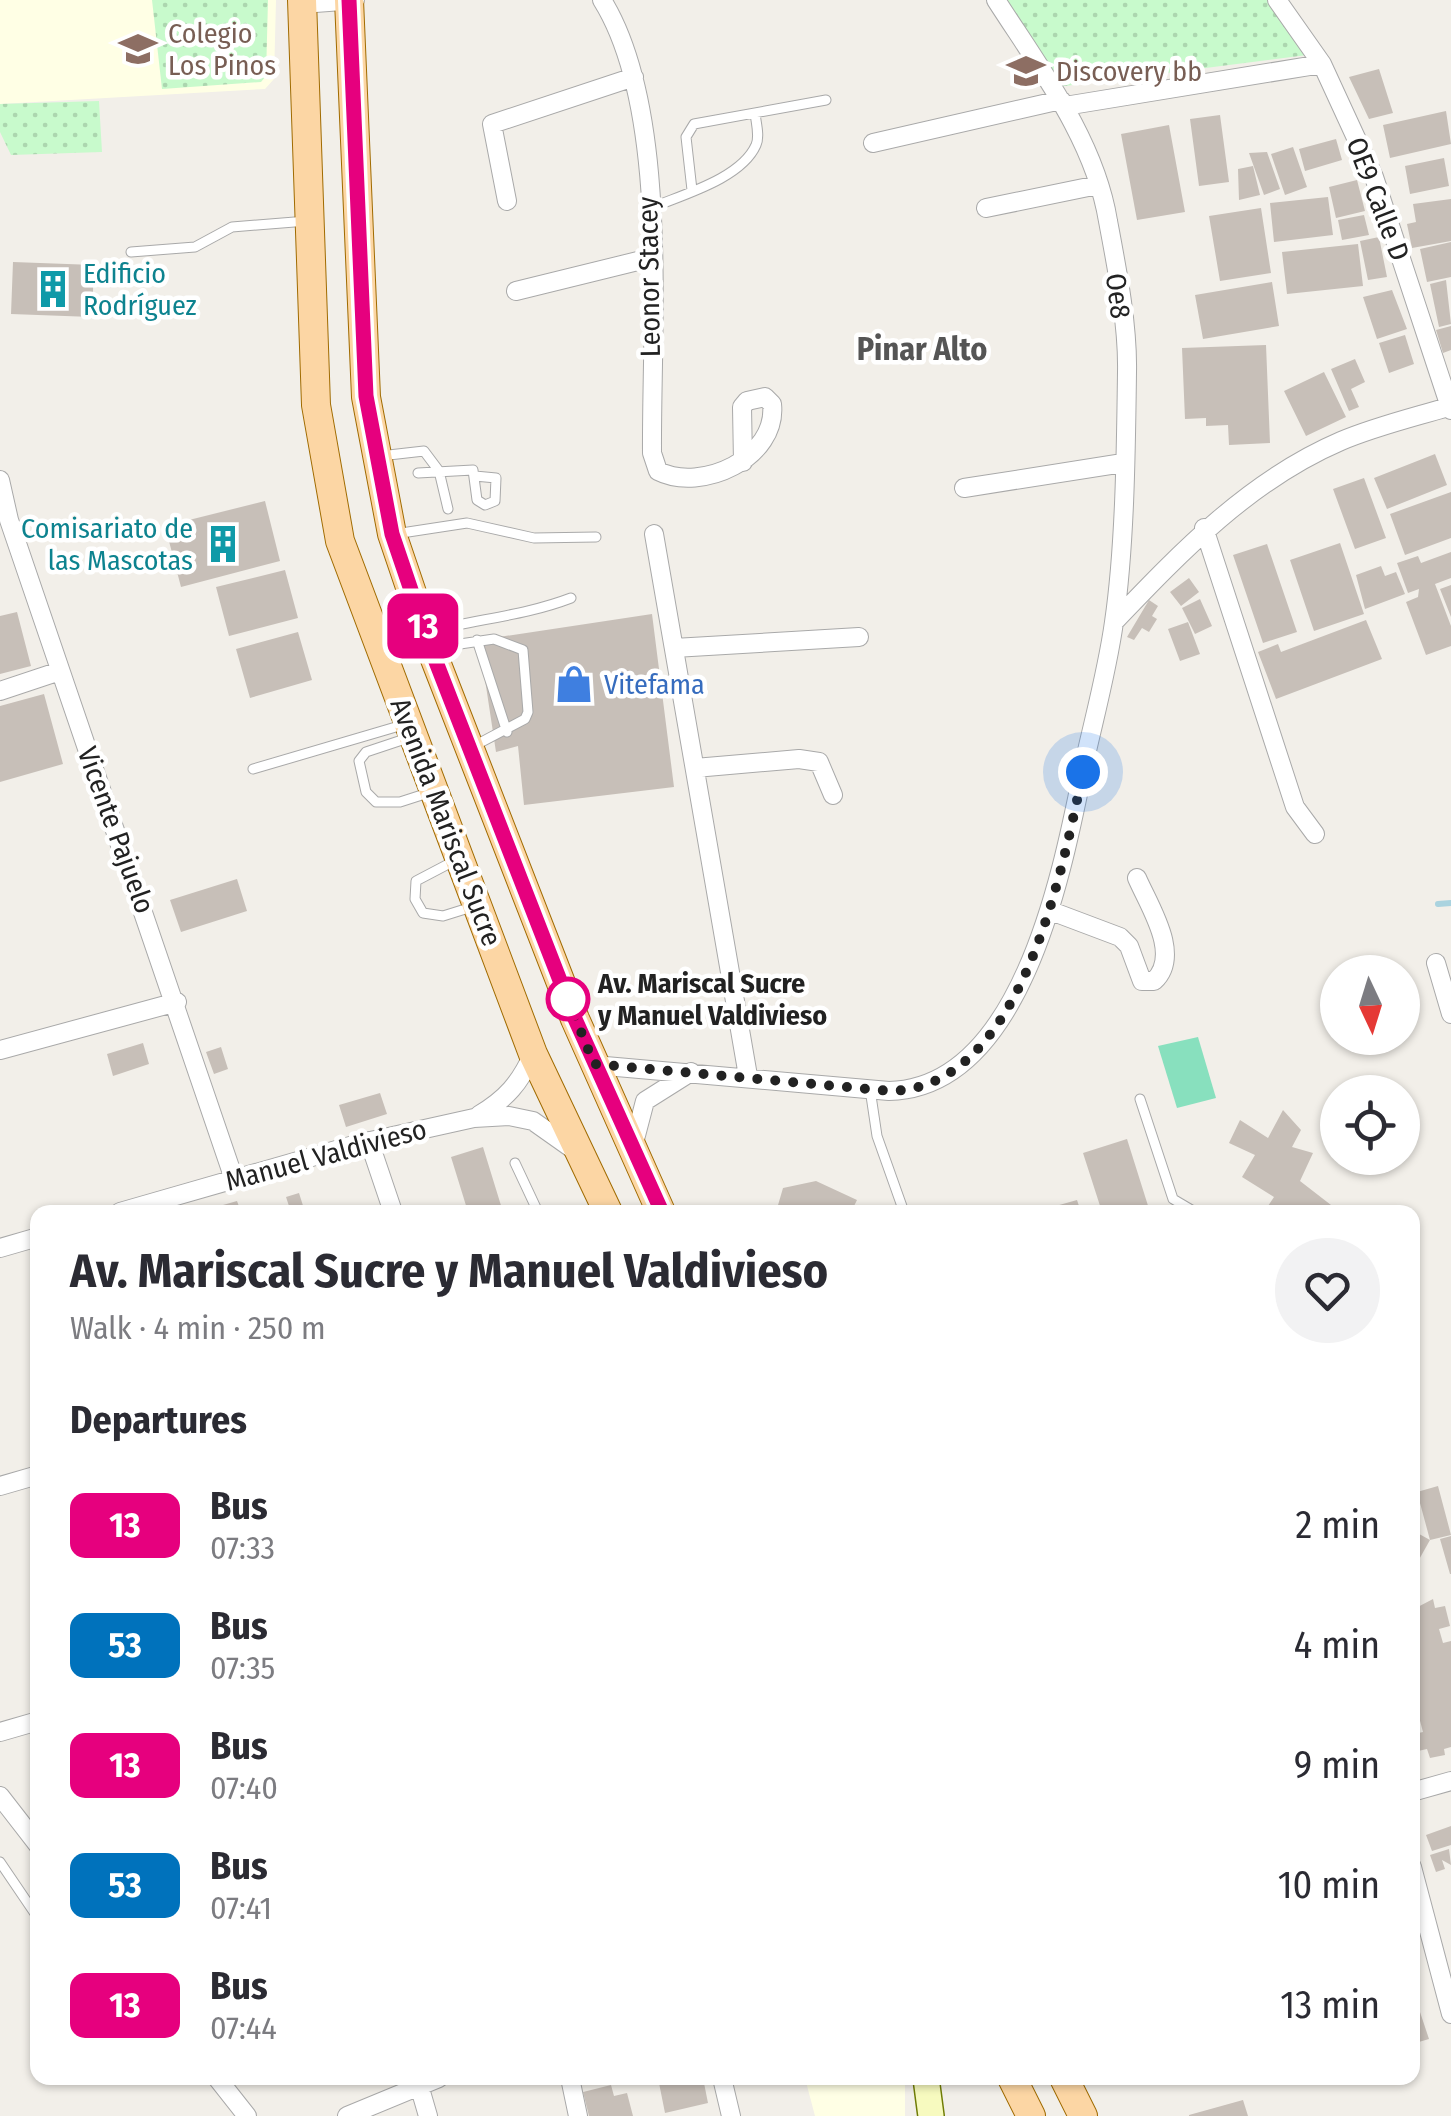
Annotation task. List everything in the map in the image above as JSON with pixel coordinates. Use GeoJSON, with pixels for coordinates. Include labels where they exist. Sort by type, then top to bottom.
{"type":"FeatureCollection","features":[{"type":"Feature","properties":{"kind":"main road","name":"Avenida Mariscal Sucre"},"geometry":{"type":"LineString","coordinates":[[351,1],[365,378],[392,534],[428,641],[594,1064],[658,1205]]}},
{"type":"Feature","properties":{"kind":"main road","name":"Avenida Mariscal Sucre"},"geometry":{"type":"LineString","coordinates":[[302,2],[316,406],[340,542],[534,1054],[600,1205]]}},
{"type":"Feature","properties":{"kind":"main road"},"geometry":{"type":"LineString","coordinates":[[461,858],[506,842]]}},
{"type":"Feature","properties":{"kind":"main road"},"geometry":{"type":"LineString","coordinates":[[927,2085],[930,2116]]}},
{"type":"Feature","properties":{"kind":"main road"},"geometry":{"type":"LineString","coordinates":[[1016,2085],[1031,2116]]}},
{"type":"Feature","properties":{"kind":"main road"},"geometry":{"type":"LineString","coordinates":[[1068,2085],[1083,2116]]}},
{"type":"Feature","properties":{"kind":"street","name":"Leonor Stacey"},"geometry":{"type":"LineString","coordinates":[[602,0],[617,24],[634,77],[648,209],[652,454],[658,471],[672,478],[727,470],[743,462]]}},
{"type":"Feature","properties":{"kind":"street","name":"Oe8"},"geometry":{"type":"LineString","coordinates":[[996,0],[1063,103],[1108,217],[1128,368],[1114,621]]}},
{"type":"Feature","properties":{"kind":"street","name":"OE9 Calle D"},"geometry":{"type":"LineString","coordinates":[[1277,0],[1322,64],[1374,177],[1450,407]]}},
{"type":"Feature","properties":{"kind":"street"},"geometry":{"type":"LineString","coordinates":[[302,2],[351,1]]}},
{"type":"Feature","properties":{"kind":"street"},"geometry":{"type":"LineString","coordinates":[[873,142],[1063,103],[1322,64]]}},
{"type":"Feature","properties":{"kind":"street"},"geometry":{"type":"LineString","coordinates":[[507,201],[492,124],[634,77]]}},
{"type":"Feature","properties":{"kind":"street"},"geometry":{"type":"LineString","coordinates":[[986,208],[1098,185]]}},
{"type":"Feature","properties":{"kind":"street"},"geometry":{"type":"LineString","coordinates":[[516,291],[650,258]]}},
{"type":"Feature","properties":{"kind":"street"},"geometry":{"type":"LineString","coordinates":[[594,1064],[903,1091],[955,1066],[990,1035],[1013,997],[1051,910],[1114,621],[1204,528],[1287,470],[1341,441],[1450,407]]}},
{"type":"Feature","properties":{"kind":"street"},"geometry":{"type":"LineString","coordinates":[[964,488],[1123,463]]}},
{"type":"Feature","properties":{"kind":"street","name":"Vicente Pajuelo"},"geometry":{"type":"LineString","coordinates":[[0,480],[60,671],[177,1002],[234,1179]]}},
{"type":"Feature","properties":{"kind":"street"},"geometry":{"type":"LineString","coordinates":[[1204,528],[1294,807],[1316,834]]}},
{"type":"Feature","properties":{"kind":"street"},"geometry":{"type":"LineString","coordinates":[[654,534],[748,1076]]}},
{"type":"Feature","properties":{"kind":"street"},"geometry":{"type":"LineString","coordinates":[[674,648],[859,636]]}},
{"type":"Feature","properties":{"kind":"street"},"geometry":{"type":"LineString","coordinates":[[0,691],[60,671]]}},
{"type":"Feature","properties":{"kind":"street"},"geometry":{"type":"LineString","coordinates":[[695,768],[798,759],[819,762],[833,795]]}},
{"type":"Feature","properties":{"kind":"street"},"geometry":{"type":"LineString","coordinates":[[1051,910],[1120,937],[1129,946],[1142,981],[1154,981],[1166,962],[1164,947],[1136,878]]}},
{"type":"Feature","properties":{"kind":"street"},"geometry":{"type":"LineString","coordinates":[[1436,963],[1451,1014]]}},
{"type":"Feature","properties":{"kind":"street"},"geometry":{"type":"LineString","coordinates":[[0,1050],[177,1002]]}},
{"type":"Feature","properties":{"kind":"street","name":"Manuel Valdivieso"},"geometry":{"type":"LineString","coordinates":[[474,1118],[512,1091],[534,1054]]}},
{"type":"Feature","properties":{"kind":"street"},"geometry":{"type":"LineString","coordinates":[[633,1154],[643,1103],[692,1072]]}},
{"type":"Feature","properties":{"kind":"street","name":"Manuel Valdivieso"},"geometry":{"type":"LineString","coordinates":[[144,1205],[370,1141],[474,1118],[533,1121],[582,1157]]}},
{"type":"Feature","properties":{"kind":"street"},"geometry":{"type":"LineString","coordinates":[[370,1141],[391,1205]]}},
{"type":"Feature","properties":{"kind":"street"},"geometry":{"type":"LineString","coordinates":[[0,1248],[30,1239]]}},
{"type":"Feature","properties":{"kind":"street"},"geometry":{"type":"LineString","coordinates":[[0,1486],[30,1478]]}},
{"type":"Feature","properties":{"kind":"street"},"geometry":{"type":"LineString","coordinates":[[0,1732],[30,1723]]}},
{"type":"Feature","properties":{"kind":"street"},"geometry":{"type":"LineString","coordinates":[[1420,1790],[1451,1782]]}},
{"type":"Feature","properties":{"kind":"street"},"geometry":{"type":"LineString","coordinates":[[0,1796],[30,1835]]}},
{"type":"Feature","properties":{"kind":"street"},"geometry":{"type":"LineString","coordinates":[[1420,1897],[1451,2014]]}},
{"type":"Feature","properties":{"kind":"street"},"geometry":{"type":"LineString","coordinates":[[223,2085],[247,2116]]}},
{"type":"Feature","properties":{"kind":"street"},"geometry":{"type":"LineString","coordinates":[[347,2116],[410,2085]]}},
{"type":"Feature","properties":{"kind":"street"},"geometry":{"type":"LineString","coordinates":[[419,2085],[428,2116]]}},
{"type":"Feature","properties":{"kind":"street"},"geometry":{"type":"LineString","coordinates":[[571,2085],[578,2116]]}},
{"type":"Feature","properties":{"kind":"street"},"geometry":{"type":"LineString","coordinates":[[724,2085],[731,2116]]}},
{"type":"Feature","properties":{"kind":"lane"},"geometry":{"type":"LineString","coordinates":[[692,190],[688,129],[694,124],[826,100]]}},
{"type":"Feature","properties":{"kind":"lane"},"geometry":{"type":"LineString","coordinates":[[648,209],[732,168],[753,150],[758,136],[756,113]]}},
{"type":"Feature","properties":{"kind":"lane"},"geometry":{"type":"LineString","coordinates":[[131,252],[195,247],[232,227],[310,221]]}},
{"type":"Feature","properties":{"kind":"lane"},"geometry":{"type":"LineString","coordinates":[[378,457],[424,451],[439,472],[448,509]]}},
{"type":"Feature","properties":{"kind":"lane"},"geometry":{"type":"LineString","coordinates":[[418,473],[469,469],[476,476]]}},
{"type":"Feature","properties":{"kind":"lane"},"geometry":{"type":"LineString","coordinates":[[392,534],[467,523],[546,539],[596,537]]}},
{"type":"Feature","properties":{"kind":"lane"},"geometry":{"type":"LineString","coordinates":[[428,641],[462,623],[524,614],[571,598]]}},
{"type":"Feature","properties":{"kind":"lane"},"geometry":{"type":"LineString","coordinates":[[477,640],[506,732]]}},
{"type":"Feature","properties":{"kind":"lane"},"geometry":{"type":"LineString","coordinates":[[428,641],[516,644],[526,658],[528,712],[518,726],[470,748]]}},
{"type":"Feature","properties":{"kind":"lane"},"geometry":{"type":"LineString","coordinates":[[254,768],[411,730]]}},
{"type":"Feature","properties":{"kind":"lane"},"geometry":{"type":"LineString","coordinates":[[411,730],[366,752],[359,760],[366,792],[384,804],[435,791]]}},
{"type":"Feature","properties":{"kind":"lane"},"geometry":{"type":"LineString","coordinates":[[461,858],[416,881],[415,899],[423,913],[434,916],[478,905]]}},
{"type":"Feature","properties":{"kind":"lane"},"geometry":{"type":"LineString","coordinates":[[870,1089],[872,1121],[902,1205]]}},
{"type":"Feature","properties":{"kind":"lane"},"geometry":{"type":"LineString","coordinates":[[1140,1099],[1173,1199],[1183,1205]]}},
{"type":"Feature","properties":{"kind":"lane"},"geometry":{"type":"LineString","coordinates":[[516,1164],[535,1205]]}},
{"type":"Feature","properties":{"kind":"lane"},"geometry":{"type":"LineString","coordinates":[[0,1862],[30,1906]]}},
{"type":"Feature","properties":{"kind":"shaded area","name":"Colegio Los Pinos"},"geometry":{"type":"Polygon","coordinates":[[[0,0],[276,0],[274,79],[265,89],[0,104],[0,0]]]}},
{"type":"Feature","properties":{"kind":"shaded area"},"geometry":{"type":"Polygon","coordinates":[[[807,2085],[905,2085],[905,2116],[815,2116],[807,2085]]]}},
{"type":"Feature","properties":{"kind":"green space"},"geometry":{"type":"Polygon","coordinates":[[[152,0],[268,0],[266,76],[261,82],[162,89],[152,0]]]}},
{"type":"Feature","properties":{"kind":"green space"},"geometry":{"type":"Polygon","coordinates":[[[1003,0],[1273,0],[1315,54],[1057,87],[1003,0]]]}},
{"type":"Feature","properties":{"kind":"green space"},"geometry":{"type":"Polygon","coordinates":[[[99,101],[102,152],[11,155],[0,132],[0,104],[99,101]]]}},
{"type":"Feature","properties":{"kind":"green space"},"geometry":{"type":"Polygon","coordinates":[[[1198,1037],[1216,1098],[1177,1108],[1158,1046],[1198,1037]]]}},
{"type":"Feature","properties":{"kind":"building"},"geometry":{"type":"Polygon","coordinates":[[[1379,69],[1393,113],[1369,119],[1349,77],[1379,69]]]}},
{"type":"Feature","properties":{"kind":"building"},"geometry":{"type":"Polygon","coordinates":[[[1446,111],[1451,144],[1390,158],[1383,125],[1446,111]]]}},
{"type":"Feature","properties":{"kind":"building"},"geometry":{"type":"Polygon","coordinates":[[[1220,115],[1229,182],[1199,186],[1190,119],[1220,115]]]}},
{"type":"Feature","properties":{"kind":"building"},"geometry":{"type":"Polygon","coordinates":[[[1169,125],[1185,212],[1137,220],[1121,134],[1169,125]]]}},
{"type":"Feature","properties":{"kind":"building"},"geometry":{"type":"Polygon","coordinates":[[[1336,139],[1342,160],[1305,171],[1299,149],[1336,139]]]}},
{"type":"Feature","properties":{"kind":"building"},"geometry":{"type":"Polygon","coordinates":[[[1293,147],[1307,187],[1285,195],[1271,154],[1293,147]]]}},
{"type":"Feature","properties":{"kind":"building"},"geometry":{"type":"Polygon","coordinates":[[[1267,152],[1280,189],[1264,195],[1249,153],[1267,152]]]}},
{"type":"Feature","properties":{"kind":"building"},"geometry":{"type":"Polygon","coordinates":[[[1444,158],[1449,186],[1410,194],[1405,166],[1444,158]]]}},
{"type":"Feature","properties":{"kind":"building"},"geometry":{"type":"Polygon","coordinates":[[[1253,166],[1260,195],[1239,200],[1238,169],[1253,166]]]}},
{"type":"Feature","properties":{"kind":"building"},"geometry":{"type":"Polygon","coordinates":[[[1357,180],[1365,211],[1336,218],[1329,187],[1357,180]]]}},
{"type":"Feature","properties":{"kind":"building"},"geometry":{"type":"Polygon","coordinates":[[[1328,197],[1333,235],[1274,242],[1270,203],[1328,197]]]}},
{"type":"Feature","properties":{"kind":"building"},"geometry":{"type":"Polygon","coordinates":[[[1451,199],[1451,241],[1412,248],[1407,224],[1416,222],[1413,204],[1451,199]]]}},
{"type":"Feature","properties":{"kind":"building"},"geometry":{"type":"Polygon","coordinates":[[[1261,208],[1271,273],[1220,281],[1209,216],[1261,208]]]}},
{"type":"Feature","properties":{"kind":"building"},"geometry":{"type":"Polygon","coordinates":[[[1364,215],[1369,235],[1342,240],[1338,220],[1364,215]]]}},
{"type":"Feature","properties":{"kind":"building"},"geometry":{"type":"Polygon","coordinates":[[[1379,237],[1387,277],[1368,280],[1360,241],[1379,237]]]}},
{"type":"Feature","properties":{"kind":"building"},"geometry":{"type":"Polygon","coordinates":[[[1451,242],[1451,277],[1427,282],[1420,249],[1451,242]]]}},
{"type":"Feature","properties":{"kind":"building"},"geometry":{"type":"Polygon","coordinates":[[[1358,244],[1363,286],[1287,294],[1282,252],[1358,244]]]}},
{"type":"Feature","properties":{"kind":"building","name":"Edificio Rodríguez"},"geometry":{"type":"Polygon","coordinates":[[[13,262],[94,265],[92,317],[11,314],[13,262]]]}},
{"type":"Feature","properties":{"kind":"building"},"geometry":{"type":"Polygon","coordinates":[[[1446,280],[1451,324],[1439,327],[1430,284],[1446,280]]]}},
{"type":"Feature","properties":{"kind":"building"},"geometry":{"type":"Polygon","coordinates":[[[1272,282],[1279,326],[1203,339],[1195,295],[1272,282]]]}},
{"type":"Feature","properties":{"kind":"building"},"geometry":{"type":"Polygon","coordinates":[[[1392,290],[1407,329],[1377,339],[1363,297],[1392,290]]]}},
{"type":"Feature","properties":{"kind":"building"},"geometry":{"type":"Polygon","coordinates":[[[1451,326],[1451,350],[1443,353],[1436,330],[1451,326]]]}},
{"type":"Feature","properties":{"kind":"building"},"geometry":{"type":"Polygon","coordinates":[[[1405,335],[1414,364],[1389,373],[1379,343],[1405,335]]]}},
{"type":"Feature","properties":{"kind":"building"},"geometry":{"type":"Polygon","coordinates":[[[1266,345],[1270,443],[1229,445],[1228,425],[1206,426],[1206,418],[1185,419],[1182,348],[1266,345]]]}},
{"type":"Feature","properties":{"kind":"building"},"geometry":{"type":"Polygon","coordinates":[[[1355,359],[1365,382],[1351,389],[1359,407],[1349,411],[1331,369],[1355,359]]]}},
{"type":"Feature","properties":{"kind":"building"},"geometry":{"type":"Polygon","coordinates":[[[1324,372],[1346,417],[1306,436],[1284,391],[1324,372]]]}},
{"type":"Feature","properties":{"kind":"building"},"geometry":{"type":"Polygon","coordinates":[[[1435,454],[1447,485],[1387,509],[1374,478],[1435,454]]]}},
{"type":"Feature","properties":{"kind":"building"},"geometry":{"type":"Polygon","coordinates":[[[1364,478],[1386,538],[1355,549],[1333,489],[1364,478]]]}},
{"type":"Feature","properties":{"kind":"building"},"geometry":{"type":"Polygon","coordinates":[[[1451,492],[1451,538],[1405,555],[1390,514],[1451,492]]]}},
{"type":"Feature","properties":{"kind":"building","name":"Comisariato de las Mascotas"},"geometry":{"type":"Polygon","coordinates":[[[265,501],[280,561],[181,587],[165,526],[265,501]]]}},
{"type":"Feature","properties":{"kind":"building"},"geometry":{"type":"Polygon","coordinates":[[[1340,543],[1364,614],[1314,631],[1290,560],[1340,543]]]}},
{"type":"Feature","properties":{"kind":"building"},"geometry":{"type":"Polygon","coordinates":[[[1267,544],[1297,632],[1263,643],[1233,555],[1267,544]]]}},
{"type":"Feature","properties":{"kind":"building"},"geometry":{"type":"Polygon","coordinates":[[[1451,552],[1451,578],[1435,584],[1451,626],[1451,646],[1426,655],[1406,602],[1418,597],[1419,589],[1408,593],[1397,563],[1418,556],[1421,563],[1451,552]]]}},
{"type":"Feature","properties":{"kind":"building"},"geometry":{"type":"Polygon","coordinates":[[[1381,566],[1385,576],[1396,572],[1405,594],[1365,609],[1356,575],[1381,566]]]}},
{"type":"Feature","properties":{"kind":"building"},"geometry":{"type":"Polygon","coordinates":[[[285,570],[298,618],[229,636],[216,587],[285,570]]]}},
{"type":"Feature","properties":{"kind":"building"},"geometry":{"type":"Polygon","coordinates":[[[1189,578],[1199,592],[1181,606],[1170,592],[1189,578]]]}},
{"type":"Feature","properties":{"kind":"building"},"geometry":{"type":"Polygon","coordinates":[[[1451,585],[1451,617],[1440,589],[1451,585]]]}},
{"type":"Feature","properties":{"kind":"building"},"geometry":{"type":"Polygon","coordinates":[[[1200,599],[1212,626],[1195,634],[1182,608],[1200,599]]]}},
{"type":"Feature","properties":{"kind":"building"},"geometry":{"type":"Polygon","coordinates":[[[1149,600],[1158,606],[1152,616],[1157,619],[1149,632],[1142,628],[1134,640],[1127,637],[1149,600]]]}},
{"type":"Feature","properties":{"kind":"building"},"geometry":{"type":"Polygon","coordinates":[[[17,612],[31,666],[0,674],[0,616],[17,612]]]}},
{"type":"Feature","properties":{"kind":"building","name":"Vitefama"},"geometry":{"type":"Polygon","coordinates":[[[652,614],[674,787],[524,805],[518,746],[496,752],[479,640],[652,614]]]}},
{"type":"Feature","properties":{"kind":"building"},"geometry":{"type":"Polygon","coordinates":[[[1366,620],[1382,659],[1276,699],[1258,652],[1278,644],[1281,652],[1366,620]]]}},
{"type":"Feature","properties":{"kind":"building"},"geometry":{"type":"Polygon","coordinates":[[[1188,622],[1200,654],[1180,661],[1168,629],[1188,622]]]}},
{"type":"Feature","properties":{"kind":"building"},"geometry":{"type":"Polygon","coordinates":[[[298,632],[312,680],[250,698],[236,649],[298,632]]]}},
{"type":"Feature","properties":{"kind":"building"},"geometry":{"type":"Polygon","coordinates":[[[44,694],[63,764],[0,782],[0,706],[44,694]]]}},
{"type":"Feature","properties":{"kind":"building"},"geometry":{"type":"Polygon","coordinates":[[[237,879],[247,911],[181,932],[170,900],[237,879]]]}},
{"type":"Feature","properties":{"kind":"building"},"geometry":{"type":"Polygon","coordinates":[[[143,1043],[149,1064],[113,1076],[107,1054],[143,1043]]]}},
{"type":"Feature","properties":{"kind":"building"},"geometry":{"type":"Polygon","coordinates":[[[221,1047],[228,1069],[214,1074],[206,1052],[221,1047]]]}},
{"type":"Feature","properties":{"kind":"building"},"geometry":{"type":"Polygon","coordinates":[[[380,1093],[387,1114],[346,1127],[339,1105],[380,1093]]]}},
{"type":"Feature","properties":{"kind":"building"},"geometry":{"type":"Polygon","coordinates":[[[1283,1110],[1301,1130],[1292,1147],[1313,1153],[1300,1181],[1331,1205],[1269,1205],[1274,1197],[1242,1177],[1255,1155],[1229,1143],[1240,1120],[1268,1138],[1283,1110]]]}},
{"type":"Feature","properties":{"kind":"building"},"geometry":{"type":"Polygon","coordinates":[[[1127,1139],[1148,1205],[1100,1205],[1083,1153],[1127,1139]]]}},
{"type":"Feature","properties":{"kind":"building"},"geometry":{"type":"Polygon","coordinates":[[[483,1147],[501,1205],[466,1205],[451,1157],[483,1147]]]}},
{"type":"Feature","properties":{"kind":"building"},"geometry":{"type":"Polygon","coordinates":[[[816,1181],[857,1200],[854,1205],[778,1205],[783,1188],[816,1181]]]}},
{"type":"Feature","properties":{"kind":"building"},"geometry":{"type":"Polygon","coordinates":[[[299,1193],[303,1205],[289,1205],[286,1197],[299,1193]]]}},
{"type":"Feature","properties":{"kind":"building"},"geometry":{"type":"Polygon","coordinates":[[[1438,1486],[1451,1535],[1430,1540],[1420,1491],[1438,1486]]]}},
{"type":"Feature","properties":{"kind":"building"},"geometry":{"type":"Polygon","coordinates":[[[1420,1534],[1430,1540],[1420,1558],[1420,1534]]]}},
{"type":"Feature","properties":{"kind":"building"},"geometry":{"type":"Polygon","coordinates":[[[1451,1536],[1451,1574],[1450,1574],[1440,1539],[1451,1536]]]}},
{"type":"Feature","properties":{"kind":"building"},"geometry":{"type":"Polygon","coordinates":[[[1433,1599],[1435,1608],[1445,1606],[1450,1626],[1439,1629],[1443,1643],[1451,1641],[1451,1747],[1444,1749],[1445,1755],[1430,1758],[1427,1749],[1420,1751],[1420,1606],[1433,1599]]]}},
{"type":"Feature","properties":{"kind":"building"},"geometry":{"type":"Polygon","coordinates":[[[1451,1826],[1451,1845],[1432,1851],[1426,1835],[1451,1826]]]}},
{"type":"Feature","properties":{"kind":"building"},"geometry":{"type":"Polygon","coordinates":[[[1449,1849],[1451,1865],[1442,1860],[1445,1869],[1436,1872],[1430,1855],[1449,1849]]]}},
{"type":"Feature","properties":{"kind":"building"},"geometry":{"type":"Polygon","coordinates":[[[1420,2012],[1429,2039],[1420,2042],[1420,2012]]]}},
{"type":"Feature","properties":{"kind":"building"},"geometry":{"type":"Polygon","coordinates":[[[611,2085],[614,2096],[627,2093],[633,2116],[589,2116],[583,2092],[611,2085]]]}},
{"type":"Feature","properties":{"kind":"building"},"geometry":{"type":"Polygon","coordinates":[[[659,2085],[704,2085],[708,2103],[665,2113],[659,2085]]]}},
{"type":"Feature","properties":{"kind":"building"},"geometry":{"type":"Polygon","coordinates":[[[1243,2100],[1248,2116],[1189,2116],[1189,2115],[1243,2100]]]}},
{"type":"Feature","properties":{"kind":"waterway"},"geometry":{"type":"LineString","coordinates":[[1438,904],[1451,903]]}},
{"type":"Feature","properties":{"kind":"bus line","name":"13"},"geometry":{"type":"LineString","coordinates":[[349,0],[366,396],[392,534],[431,649],[575,1019],[658,1205]]}},
{"type":"Feature","properties":{"kind":"place","name":"Colegio Los Pinos"},"geometry":{"type":"Point","coordinates":[138,49]}},
{"type":"Feature","properties":{"kind":"place","name":"Discovery bb"},"geometry":{"type":"Point","coordinates":[1026,71]}},
{"type":"Feature","properties":{"kind":"place","name":"Edificio Rodríguez"},"geometry":{"type":"Point","coordinates":[53,289]}},
{"type":"Feature","properties":{"kind":"place","name":"Comisariato de las Mascotas"},"geometry":{"type":"Point","coordinates":[223,544]}},
{"type":"Feature","properties":{"kind":"place","name":"Vitefama"},"geometry":{"type":"Point","coordinates":[574,684]}},
{"type":"Feature","properties":{"kind":"place","name":"Av. Mariscal Sucre y Manuel Valdivieso"},"geometry":{"type":"Point","coordinates":[568,999]}},
{"type":"Feature","properties":{"kind":"district","name":"Pinar Alto"},"geometry":{"type":"Point","coordinates":[922,349]}},
{"type":"Feature","properties":{"kind":"route"},"geometry":{"type":"LineString","coordinates":[[568,999],[594,1064],[890,1091],[915,1088],[955,1066],[990,1035],[1005,1013],[1044,933],[1083,772]]}}]}
